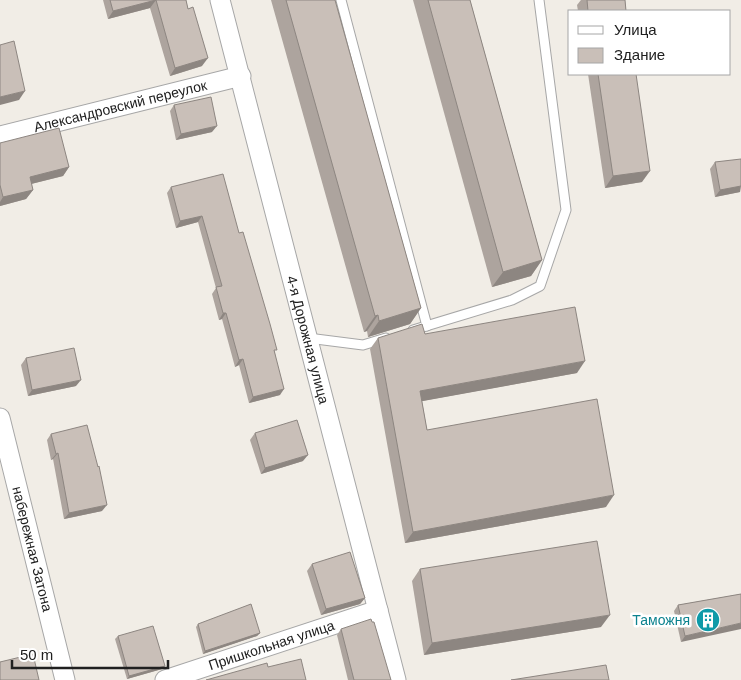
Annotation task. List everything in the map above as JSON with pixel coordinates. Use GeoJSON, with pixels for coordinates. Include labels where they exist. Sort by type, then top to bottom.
{"type":"FeatureCollection","features":[{"type":"Feature","properties":{"kind":"street","name":"4-я Дорожная улица"},"geometry":{"type":"LineString","coordinates":[[220,0],[396,680]]}},
{"type":"Feature","properties":{"kind":"street","name":"Александровский переулок"},"geometry":{"type":"LineString","coordinates":[[0,136],[241,76]]}},
{"type":"Feature","properties":{"kind":"street","name":"набережная Затона"},"geometry":{"type":"LineString","coordinates":[[0,418],[65,680]]}},
{"type":"Feature","properties":{"kind":"street","name":"Пришкольная улица"},"geometry":{"type":"LineString","coordinates":[[165,680],[378,610]]}},
{"type":"Feature","properties":{"kind":"lane"},"geometry":{"type":"LineString","coordinates":[[341,0],[427,326]]}},
{"type":"Feature","properties":{"kind":"lane"},"geometry":{"type":"LineString","coordinates":[[308,338],[363,345],[512,300],[540,286],[566,210],[538,0]]}},
{"type":"Feature","properties":{"kind":"building"},"geometry":{"type":"Polygon","coordinates":[[[110,0],[156,0],[113,11],[110,0]]]}},
{"type":"Feature","properties":{"kind":"building"},"geometry":{"type":"Polygon","coordinates":[[[156,0],[186,0],[188,9],[193,7],[208,58],[175,68],[156,0]]]}},
{"type":"Feature","properties":{"kind":"building"},"geometry":{"type":"Polygon","coordinates":[[[286,0],[335,0],[421,308],[379,321],[378,315],[375,316],[286,0]]]}},
{"type":"Feature","properties":{"kind":"building"},"geometry":{"type":"Polygon","coordinates":[[[428,0],[470,0],[542,260],[503,272],[428,0]]]}},
{"type":"Feature","properties":{"kind":"building"},"geometry":{"type":"Polygon","coordinates":[[[587,0],[625,0],[626,10],[588,10],[587,0]]]}},
{"type":"Feature","properties":{"kind":"building"},"geometry":{"type":"Polygon","coordinates":[[[14,41],[25,91],[0,97],[0,45],[14,41]]]}},
{"type":"Feature","properties":{"kind":"building"},"geometry":{"type":"Polygon","coordinates":[[[598,75],[636,75],[650,171],[613,176],[598,75]]]}},
{"type":"Feature","properties":{"kind":"building"},"geometry":{"type":"Polygon","coordinates":[[[211,97],[217,126],[181,134],[174,105],[211,97]]]}},
{"type":"Feature","properties":{"kind":"building"},"geometry":{"type":"Polygon","coordinates":[[[59,128],[69,167],[30,177],[33,190],[3,197],[0,185],[0,143],[59,128]]]}},
{"type":"Feature","properties":{"kind":"building"},"geometry":{"type":"Polygon","coordinates":[[[741,159],[741,186],[720,190],[715,162],[741,159]]]}},
{"type":"Feature","properties":{"kind":"building"},"geometry":{"type":"Polygon","coordinates":[[[223,174],[239,233],[243,232],[270,324],[277,350],[274,350],[284,389],[253,397],[243,359],[239,360],[226,313],[223,313],[216,287],[222,286],[202,216],[180,221],[171,187],[223,174]]]}},
{"type":"Feature","properties":{"kind":"building"},"geometry":{"type":"Polygon","coordinates":[[[575,307],[585,361],[420,391],[427,430],[597,399],[614,495],[413,532],[378,338],[422,324],[425,334],[575,307]]]}},
{"type":"Feature","properties":{"kind":"building"},"geometry":{"type":"Polygon","coordinates":[[[74,348],[81,380],[32,390],[26,358],[74,348]]]}},
{"type":"Feature","properties":{"kind":"building"},"geometry":{"type":"Polygon","coordinates":[[[297,420],[308,455],[265,468],[255,433],[297,420]]]}},
{"type":"Feature","properties":{"kind":"building"},"geometry":{"type":"Polygon","coordinates":[[[87,425],[99,466],[107,505],[69,513],[58,453],[56,454],[51,434],[87,425]]]}},
{"type":"Feature","properties":{"kind":"building"},"geometry":{"type":"Polygon","coordinates":[[[597,541],[610,615],[432,643],[420,569],[597,541]]]}},
{"type":"Feature","properties":{"kind":"building"},"geometry":{"type":"Polygon","coordinates":[[[350,552],[365,598],[326,609],[312,564],[350,552]]]}},
{"type":"Feature","properties":{"kind":"building","name":"Таможня"},"geometry":{"type":"Polygon","coordinates":[[[741,594],[741,623],[685,636],[678,605],[741,594]]]}},
{"type":"Feature","properties":{"kind":"building"},"geometry":{"type":"Polygon","coordinates":[[[251,604],[260,633],[205,651],[198,624],[251,604]]]}},
{"type":"Feature","properties":{"kind":"building"},"geometry":{"type":"Polygon","coordinates":[[[371,619],[374,622],[391,680],[354,680],[341,629],[371,619]]]}},
{"type":"Feature","properties":{"kind":"building"},"geometry":{"type":"Polygon","coordinates":[[[153,626],[165,666],[129,676],[118,636],[153,626]]]}},
{"type":"Feature","properties":{"kind":"building"},"geometry":{"type":"Polygon","coordinates":[[[33,654],[39,680],[0,680],[0,662],[33,654]]]}},
{"type":"Feature","properties":{"kind":"building"},"geometry":{"type":"Polygon","coordinates":[[[301,659],[306,680],[206,680],[267,663],[268,667],[301,659]]]}},
{"type":"Feature","properties":{"kind":"building"},"geometry":{"type":"Polygon","coordinates":[[[606,665],[609,680],[511,680],[606,665]]]}},
{"type":"Feature","properties":{"kind":"place","name":"Таможня"},"geometry":{"type":"Point","coordinates":[708,620]}}]}
